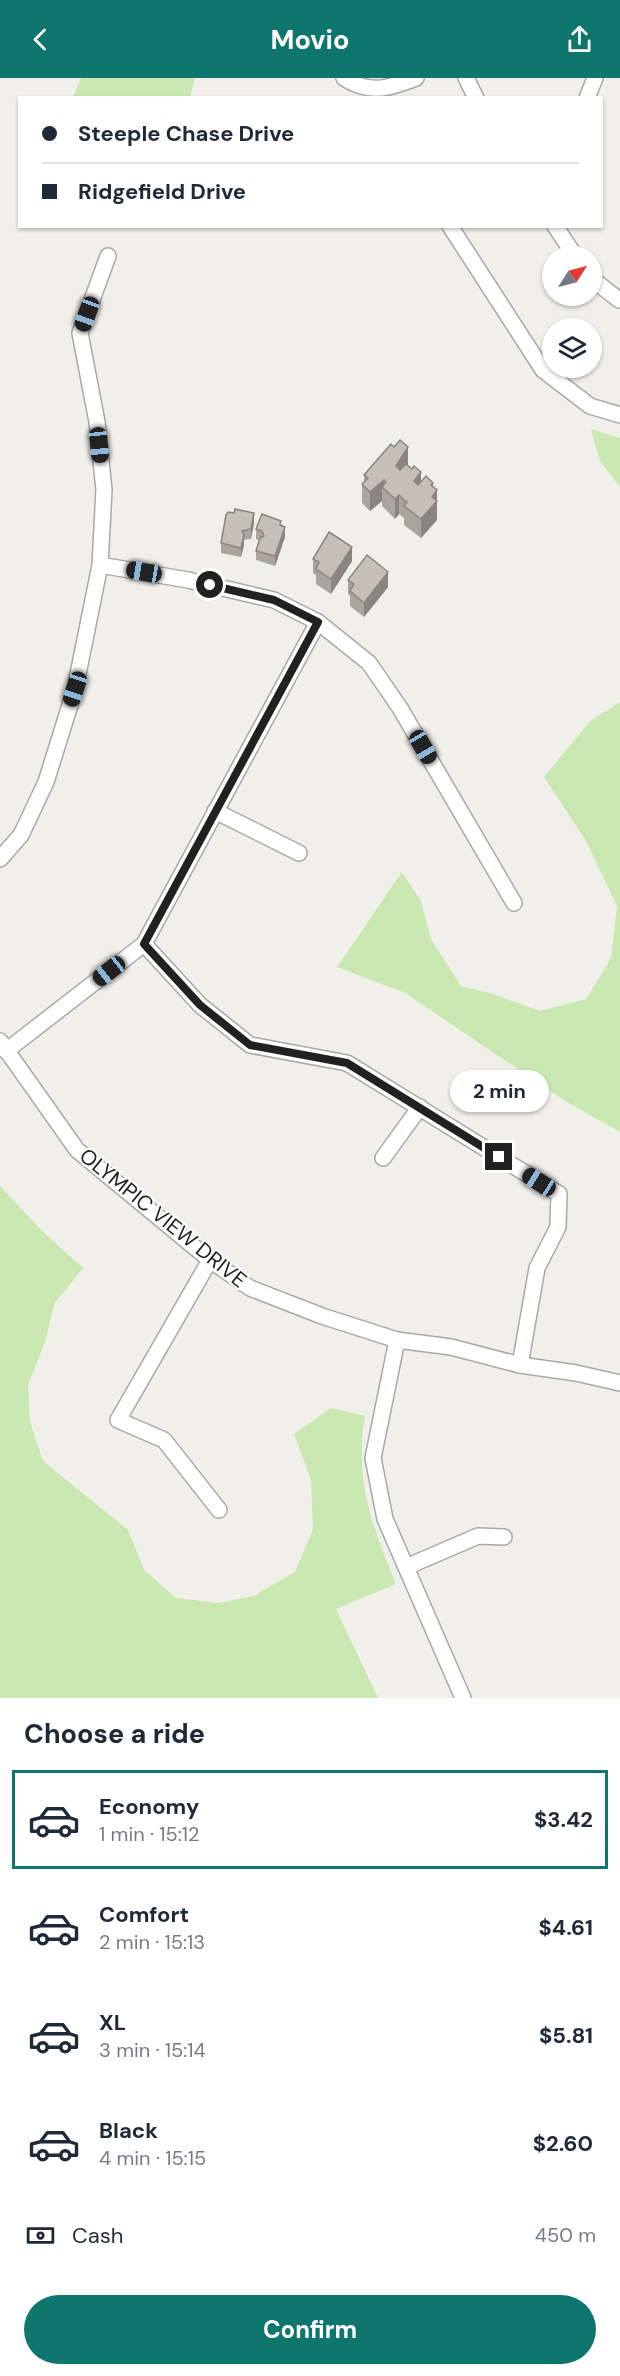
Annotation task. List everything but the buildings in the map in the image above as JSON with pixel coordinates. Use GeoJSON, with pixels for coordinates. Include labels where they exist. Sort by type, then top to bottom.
{"type":"FeatureCollection","features":[{"type":"Feature","properties":{"kind":"street"},"geometry":{"type":"LineString","coordinates":[[344,78],[351,83],[383,90],[416,78]]}},
{"type":"Feature","properties":{"kind":"street"},"geometry":{"type":"LineString","coordinates":[[466,78],[475,96]]}},
{"type":"Feature","properties":{"kind":"street"},"geometry":{"type":"LineString","coordinates":[[588,96],[595,78]]}},
{"type":"Feature","properties":{"kind":"street"},"geometry":{"type":"LineString","coordinates":[[451,228],[543,370],[590,406],[620,415]]}},
{"type":"Feature","properties":{"kind":"street"},"geometry":{"type":"LineString","coordinates":[[556,228],[568,246]]}},
{"type":"Feature","properties":{"kind":"street"},"geometry":{"type":"LineString","coordinates":[[0,859],[21,835],[46,782],[75,689],[100,565],[104,490],[97,422],[80,333],[108,256]]}},
{"type":"Feature","properties":{"kind":"street"},"geometry":{"type":"LineString","coordinates":[[602,287],[619,300]]}},
{"type":"Feature","properties":{"kind":"street"},"geometry":{"type":"LineString","coordinates":[[100,565],[188,580],[274,600],[318,622],[369,663],[400,708],[514,903]]}},
{"type":"Feature","properties":{"kind":"street"},"geometry":{"type":"LineString","coordinates":[[3,1046],[144,944],[318,622]]}},
{"type":"Feature","properties":{"kind":"street"},"geometry":{"type":"LineString","coordinates":[[215,811],[299,853]]}},
{"type":"Feature","properties":{"kind":"street"},"geometry":{"type":"LineString","coordinates":[[144,944],[200,1005],[250,1045],[347,1063],[559,1194],[558,1227],[537,1268],[520,1365]]}},
{"type":"Feature","properties":{"kind":"street","name":"OLYMPIC VIEW DRIVE"},"geometry":{"type":"LineString","coordinates":[[3,1046],[77,1150],[210,1260],[250,1288],[322,1316],[397,1340],[451,1347],[520,1365],[576,1372],[620,1383]]}},
{"type":"Feature","properties":{"kind":"street"},"geometry":{"type":"LineString","coordinates":[[383,1158],[420,1107]]}},
{"type":"Feature","properties":{"kind":"street"},"geometry":{"type":"LineString","coordinates":[[210,1260],[118,1420],[164,1440],[219,1510]]}},
{"type":"Feature","properties":{"kind":"street"},"geometry":{"type":"LineString","coordinates":[[397,1340],[373,1458],[385,1519],[463,1698]]}},
{"type":"Feature","properties":{"kind":"street"},"geometry":{"type":"LineString","coordinates":[[406,1567],[478,1536],[504,1537]]}},
{"type":"Feature","properties":{"kind":"green space"},"geometry":{"type":"Polygon","coordinates":[[[81,78],[195,78],[190,96],[73,96],[81,78]]]}},
{"type":"Feature","properties":{"kind":"green space"},"geometry":{"type":"Polygon","coordinates":[[[591,429],[620,438],[620,487],[600,461],[591,429]]]}},
{"type":"Feature","properties":{"kind":"green space"},"geometry":{"type":"Polygon","coordinates":[[[620,702],[620,1132],[567,1102],[405,993],[337,967],[402,872],[421,901],[431,939],[461,986],[490,993],[540,1011],[586,999],[611,958],[617,906],[585,839],[544,777],[590,721],[620,702]]]}},
{"type":"Feature","properties":{"kind":"green space"},"geometry":{"type":"Polygon","coordinates":[[[0,1186],[42,1231],[83,1268],[54,1304],[46,1339],[28,1385],[30,1422],[43,1461],[128,1530],[144,1570],[176,1598],[218,1603],[258,1595],[295,1572],[313,1529],[311,1480],[294,1434],[331,1408],[365,1416],[362,1461],[367,1502],[379,1542],[396,1584],[336,1609],[378,1698],[0,1698],[0,1186]]]}},
{"type":"Feature","properties":{"kind":"route"},"geometry":{"type":"LineString","coordinates":[[210,585],[274,600],[318,622],[159,912],[144,944],[200,1005],[250,1045],[347,1063],[499,1157]]}}]}
